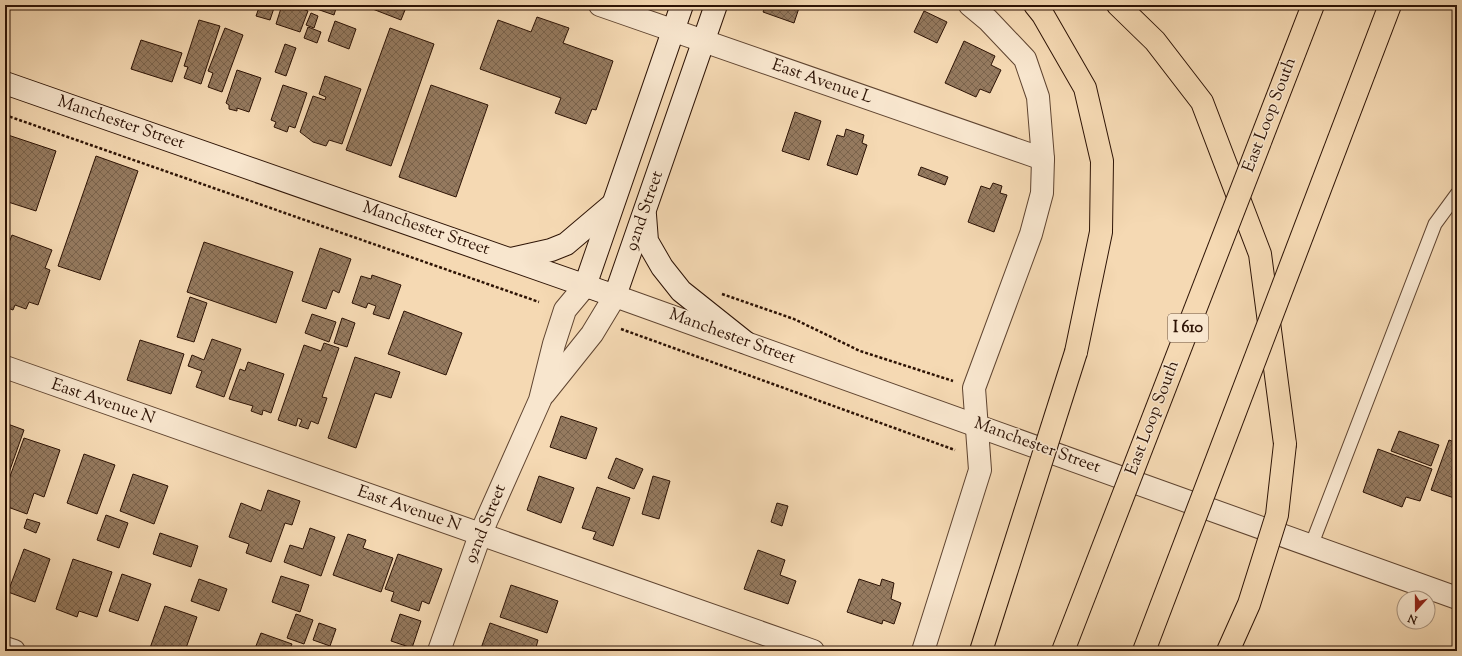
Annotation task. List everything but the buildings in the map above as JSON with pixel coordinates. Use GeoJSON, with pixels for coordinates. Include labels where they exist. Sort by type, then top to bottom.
{"type":"FeatureCollection","features":[{"type":"Feature","properties":{"kind":"highway"},"geometry":{"type":"LineString","coordinates":[[981,651],[1076,352],[1101,232],[1102,161],[1085,88],[1043,15],[1035,5]]}},
{"type":"Feature","properties":{"kind":"highway"},"geometry":{"type":"LineString","coordinates":[[1118,5],[1155,41],[1202,102],[1260,254],[1285,444],[1277,515],[1249,604],[1228,651]]}},
{"type":"Feature","properties":{"kind":"highway","name":"East Loop South"},"geometry":{"type":"LineString","coordinates":[[1063,651],[1313,5]]}},
{"type":"Feature","properties":{"kind":"highway"},"geometry":{"type":"LineString","coordinates":[[1144,651],[1390,5]]}},
{"type":"Feature","properties":{"kind":"street","name":"East Avenue L"},"geometry":{"type":"LineString","coordinates":[[600,5],[1044,159]]}},
{"type":"Feature","properties":{"kind":"street","name":"92nd Street"},"geometry":{"type":"LineString","coordinates":[[439,651],[480,535],[540,400],[554,344],[565,310],[585,286],[682,5]]}},
{"type":"Feature","properties":{"kind":"street","name":"92nd Street"},"geometry":{"type":"LineString","coordinates":[[540,400],[592,334],[615,296],[716,5]]}},
{"type":"Feature","properties":{"kind":"street"},"geometry":{"type":"LineString","coordinates":[[923,651],[980,470],[978,424],[974,388],[1031,234],[1042,193],[1044,159],[1038,97],[1025,59],[988,20],[970,5]]}},
{"type":"Feature","properties":{"kind":"street","name":"Manchester Street"},"geometry":{"type":"LineString","coordinates":[[5,83],[511,259],[978,424],[1457,598]]}},
{"type":"Feature","properties":{"kind":"street"},"geometry":{"type":"LineString","coordinates":[[511,259],[551,250],[566,244],[613,204]]}},
{"type":"Feature","properties":{"kind":"street"},"geometry":{"type":"LineString","coordinates":[[644,212],[647,241],[662,267],[681,291],[745,342]]}},
{"type":"Feature","properties":{"kind":"street","name":"East Avenue N"},"geometry":{"type":"LineString","coordinates":[[5,367],[813,651]]}},
{"type":"Feature","properties":{"kind":"street"},"geometry":{"type":"LineString","coordinates":[[5,648],[14,651]]}},
{"type":"Feature","properties":{"kind":"lane"},"geometry":{"type":"LineString","coordinates":[[1311,546],[1435,224],[1457,194]]}},
{"type":"Feature","properties":{"kind":"path"},"geometry":{"type":"LineString","coordinates":[[5,115],[539,302]]}},
{"type":"Feature","properties":{"kind":"path"},"geometry":{"type":"LineString","coordinates":[[719,292],[794,319],[860,351],[958,383]]}},
{"type":"Feature","properties":{"kind":"path"},"geometry":{"type":"LineString","coordinates":[[614,326],[955,450]]}},
{"type":"Feature","properties":{"kind":"path"},"geometry":{"type":"LineString","coordinates":[[635,334],[638,328]]}}]}
